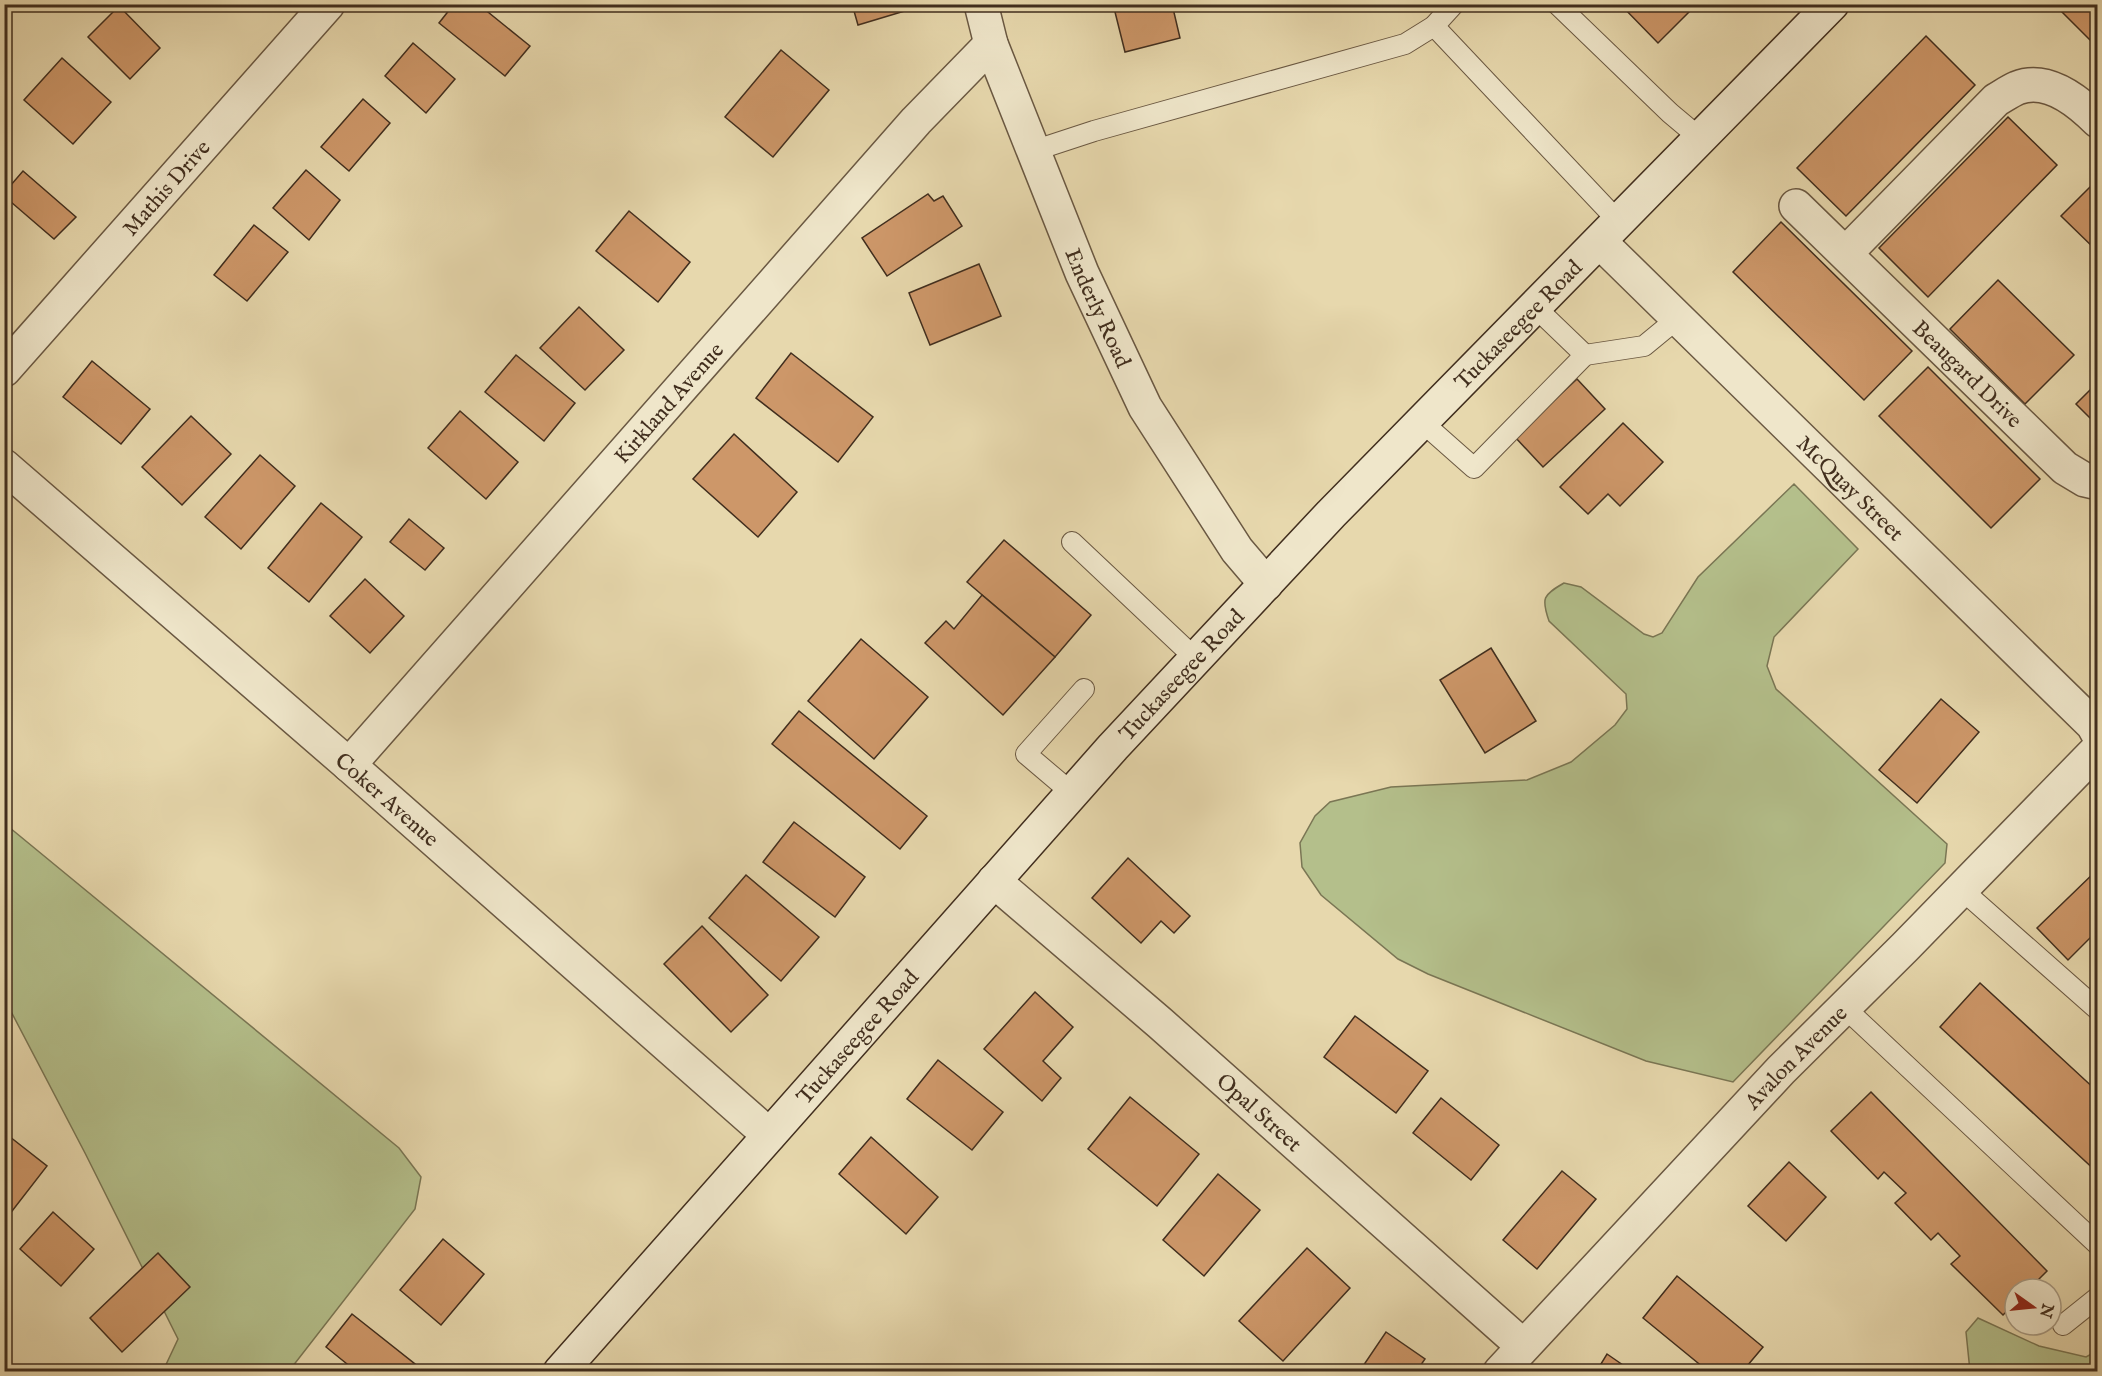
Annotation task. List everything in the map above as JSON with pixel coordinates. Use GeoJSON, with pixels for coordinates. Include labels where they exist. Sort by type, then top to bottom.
{"type":"FeatureCollection","features":[{"type":"Feature","properties":{"kind":"street","name":"Mathis Drive"},"geometry":{"type":"LineString","coordinates":[[4,370],[328,4]]}},
{"type":"Feature","properties":{"kind":"street","name":"Enderly Road"},"geometry":{"type":"LineString","coordinates":[[981,4],[991,44],[1082,273],[1145,407],[1237,550],[1266,584]]}},
{"type":"Feature","properties":{"kind":"street","name":"Tuckaseegee Road"},"geometry":{"type":"LineString","coordinates":[[560,1371],[1072,793],[1196,659],[1331,514],[1832,4]]}},
{"type":"Feature","properties":{"kind":"street","name":"Kirkland Avenue"},"geometry":{"type":"LineString","coordinates":[[349,765],[916,121],[991,44]]}},
{"type":"Feature","properties":{"kind":"street"},"geometry":{"type":"LineString","coordinates":[[1846,253],[1996,100],[2018,87],[2037,86],[2062,92],[2084,107],[2097,121]]}},
{"type":"Feature","properties":{"kind":"street","name":"Beaugard Drive"},"geometry":{"type":"LineString","coordinates":[[1796,206],[2065,468],[2085,480],[2097,483]]}},
{"type":"Feature","properties":{"kind":"street","name":"McQuay Street"},"geometry":{"type":"LineString","coordinates":[[1610,232],[1678,318],[2093,725],[2097,734]]}},
{"type":"Feature","properties":{"kind":"street","name":"Coker Avenue"},"geometry":{"type":"LineString","coordinates":[[4,466],[349,765],[769,1135]]}},
{"type":"Feature","properties":{"kind":"street","name":"Avalon Avenue"},"geometry":{"type":"LineString","coordinates":[[1500,1371],[1780,1070],[2097,749]]}},
{"type":"Feature","properties":{"kind":"street","name":"Opal Street"},"geometry":{"type":"LineString","coordinates":[[994,881],[1160,1023],[1523,1346]]}},
{"type":"Feature","properties":{"kind":"lane"},"geometry":{"type":"LineString","coordinates":[[1033,151],[1094,130],[1405,44],[1434,26],[1454,4]]}},
{"type":"Feature","properties":{"kind":"lane"},"geometry":{"type":"LineString","coordinates":[[1557,4],[1670,113],[1701,139]]}},
{"type":"Feature","properties":{"kind":"lane"},"geometry":{"type":"LineString","coordinates":[[1434,26],[1610,232]]}},
{"type":"Feature","properties":{"kind":"lane"},"geometry":{"type":"LineString","coordinates":[[1535,307],[1585,355]]}},
{"type":"Feature","properties":{"kind":"lane"},"geometry":{"type":"LineString","coordinates":[[1422,422],[1474,468],[1585,355],[1644,346],[1678,318]]}},
{"type":"Feature","properties":{"kind":"lane"},"geometry":{"type":"LineString","coordinates":[[1072,542],[1196,659]]}},
{"type":"Feature","properties":{"kind":"lane"},"geometry":{"type":"LineString","coordinates":[[1072,793],[1026,754],[1084,689]]}},
{"type":"Feature","properties":{"kind":"lane"},"geometry":{"type":"LineString","coordinates":[[1961,889],[2097,1010]]}},
{"type":"Feature","properties":{"kind":"lane"},"geometry":{"type":"LineString","coordinates":[[1844,1007],[2097,1245]]}},
{"type":"Feature","properties":{"kind":"lane"},"geometry":{"type":"LineString","coordinates":[[2064,1325],[2097,1297]]}},
{"type":"Feature","properties":{"kind":"green space"},"geometry":{"type":"Polygon","coordinates":[[[1794,484],[1858,549],[1774,637],[1767,666],[1776,689],[1947,844],[1945,863],[1733,1082],[1646,1061],[1428,974],[1398,959],[1321,895],[1302,867],[1300,843],[1315,816],[1330,802],[1391,787],[1527,780],[1571,762],[1615,725],[1627,709],[1626,694],[1549,621],[1545,607],[1548,594],[1564,583],[1581,587],[1644,634],[1653,637],[1662,633],[1698,577],[1794,484]]]}},
{"type":"Feature","properties":{"kind":"green space"},"geometry":{"type":"Polygon","coordinates":[[[4,823],[399,1148],[421,1177],[415,1209],[289,1371],[163,1371],[178,1339],[5,1000],[4,823]]]}},
{"type":"Feature","properties":{"kind":"green space"},"geometry":{"type":"Polygon","coordinates":[[[1978,1318],[2003,1329],[2003,1337],[2019,1337],[2039,1346],[2086,1357],[2097,1351],[2097,1371],[1970,1371],[1966,1332],[1978,1318]]]}},
{"type":"Feature","properties":{"kind":"building"},"geometry":{"type":"Polygon","coordinates":[[[454,4],[478,4],[530,46],[505,76],[439,23],[454,4]]]}},
{"type":"Feature","properties":{"kind":"building"},"geometry":{"type":"Polygon","coordinates":[[[852,4],[906,4],[908,10],[858,25],[852,4]]]}},
{"type":"Feature","properties":{"kind":"building"},"geometry":{"type":"Polygon","coordinates":[[[1113,4],[1172,4],[1180,38],[1125,52],[1113,4]]]}},
{"type":"Feature","properties":{"kind":"building"},"geometry":{"type":"Polygon","coordinates":[[[1620,4],[1695,4],[1696,5],[1658,43],[1620,4]]]}},
{"type":"Feature","properties":{"kind":"building"},"geometry":{"type":"Polygon","coordinates":[[[2054,4],[2098,4],[2098,48],[2054,4]]]}},
{"type":"Feature","properties":{"kind":"building"},"geometry":{"type":"Polygon","coordinates":[[[119,6],[160,48],[130,79],[88,37],[119,6]]]}},
{"type":"Feature","properties":{"kind":"building"},"geometry":{"type":"Polygon","coordinates":[[[1926,36],[1975,85],[1846,216],[1797,168],[1926,36]]]}},
{"type":"Feature","properties":{"kind":"building"},"geometry":{"type":"Polygon","coordinates":[[[413,43],[455,79],[426,113],[385,76],[413,43]]]}},
{"type":"Feature","properties":{"kind":"building"},"geometry":{"type":"Polygon","coordinates":[[[781,50],[829,90],[773,157],[725,117],[781,50]]]}},
{"type":"Feature","properties":{"kind":"building"},"geometry":{"type":"Polygon","coordinates":[[[62,58],[111,102],[73,144],[24,100],[62,58]]]}},
{"type":"Feature","properties":{"kind":"building"},"geometry":{"type":"Polygon","coordinates":[[[363,99],[390,123],[349,171],[321,147],[363,99]]]}},
{"type":"Feature","properties":{"kind":"building"},"geometry":{"type":"Polygon","coordinates":[[[2008,117],[2057,165],[1928,297],[1879,248],[2008,117]]]}},
{"type":"Feature","properties":{"kind":"building"},"geometry":{"type":"Polygon","coordinates":[[[306,170],[340,200],[309,240],[273,208],[306,170]]]}},
{"type":"Feature","properties":{"kind":"building"},"geometry":{"type":"Polygon","coordinates":[[[23,171],[76,217],[54,239],[4,196],[4,193],[23,171]]]}},
{"type":"Feature","properties":{"kind":"building"},"geometry":{"type":"Polygon","coordinates":[[[2098,179],[2098,252],[2061,216],[2098,179]]]}},
{"type":"Feature","properties":{"kind":"building"},"geometry":{"type":"Polygon","coordinates":[[[928,194],[934,201],[943,196],[962,226],[887,276],[862,238],[928,194]]]}},
{"type":"Feature","properties":{"kind":"building"},"geometry":{"type":"Polygon","coordinates":[[[629,211],[690,262],[658,302],[596,251],[629,211]]]}},
{"type":"Feature","properties":{"kind":"building"},"geometry":{"type":"Polygon","coordinates":[[[1781,222],[1912,351],[1864,400],[1733,272],[1781,222]]]}},
{"type":"Feature","properties":{"kind":"building"},"geometry":{"type":"Polygon","coordinates":[[[254,225],[288,252],[247,301],[214,275],[254,225]]]}},
{"type":"Feature","properties":{"kind":"building"},"geometry":{"type":"Polygon","coordinates":[[[979,264],[1001,316],[930,345],[909,293],[979,264]]]}},
{"type":"Feature","properties":{"kind":"building"},"geometry":{"type":"Polygon","coordinates":[[[1998,280],[2074,355],[2025,404],[1950,329],[1998,280]]]}},
{"type":"Feature","properties":{"kind":"building"},"geometry":{"type":"Polygon","coordinates":[[[579,307],[624,350],[585,390],[540,348],[579,307]]]}},
{"type":"Feature","properties":{"kind":"building"},"geometry":{"type":"Polygon","coordinates":[[[791,353],[873,417],[838,462],[756,398],[791,353]]]}},
{"type":"Feature","properties":{"kind":"building"},"geometry":{"type":"Polygon","coordinates":[[[516,355],[575,403],[544,441],[485,392],[516,355]]]}},
{"type":"Feature","properties":{"kind":"building"},"geometry":{"type":"Polygon","coordinates":[[[92,361],[150,409],[121,444],[63,397],[92,361]]]}},
{"type":"Feature","properties":{"kind":"building"},"geometry":{"type":"Polygon","coordinates":[[[1928,367],[2040,479],[1991,528],[1879,416],[1928,367]]]}},
{"type":"Feature","properties":{"kind":"building"},"geometry":{"type":"Polygon","coordinates":[[[1577,379],[1605,409],[1543,467],[1515,437],[1577,379]]]}},
{"type":"Feature","properties":{"kind":"building"},"geometry":{"type":"Polygon","coordinates":[[[2098,382],[2098,426],[2076,404],[2098,382]]]}},
{"type":"Feature","properties":{"kind":"building"},"geometry":{"type":"Polygon","coordinates":[[[460,411],[518,462],[486,499],[428,448],[460,411]]]}},
{"type":"Feature","properties":{"kind":"building"},"geometry":{"type":"Polygon","coordinates":[[[191,416],[231,454],[182,505],[142,467],[191,416]]]}},
{"type":"Feature","properties":{"kind":"building"},"geometry":{"type":"Polygon","coordinates":[[[1623,423],[1663,462],[1620,506],[1608,494],[1588,514],[1560,487],[1623,423]]]}},
{"type":"Feature","properties":{"kind":"building"},"geometry":{"type":"Polygon","coordinates":[[[734,434],[797,492],[758,537],[693,479],[734,434]]]}},
{"type":"Feature","properties":{"kind":"building"},"geometry":{"type":"Polygon","coordinates":[[[260,455],[295,486],[241,549],[205,517],[260,455]]]}},
{"type":"Feature","properties":{"kind":"building"},"geometry":{"type":"Polygon","coordinates":[[[321,503],[362,537],[309,602],[268,568],[321,503]]]}},
{"type":"Feature","properties":{"kind":"building"},"geometry":{"type":"Polygon","coordinates":[[[409,519],[444,548],[425,570],[390,542],[409,519]]]}},
{"type":"Feature","properties":{"kind":"building"},"geometry":{"type":"Polygon","coordinates":[[[1004,540],[1091,615],[1055,657],[967,582],[1004,540]]]}},
{"type":"Feature","properties":{"kind":"building"},"geometry":{"type":"Polygon","coordinates":[[[365,579],[404,616],[370,653],[330,616],[365,579]]]}},
{"type":"Feature","properties":{"kind":"building"},"geometry":{"type":"Polygon","coordinates":[[[982,595],[1055,657],[1003,715],[925,643],[946,621],[954,629],[982,595]]]}},
{"type":"Feature","properties":{"kind":"building"},"geometry":{"type":"Polygon","coordinates":[[[861,639],[928,697],[874,759],[808,701],[861,639]]]}},
{"type":"Feature","properties":{"kind":"building"},"geometry":{"type":"Polygon","coordinates":[[[1491,648],[1536,721],[1485,753],[1440,680],[1491,648]]]}},
{"type":"Feature","properties":{"kind":"building"},"geometry":{"type":"Polygon","coordinates":[[[1941,699],[1979,732],[1917,803],[1879,770],[1941,699]]]}},
{"type":"Feature","properties":{"kind":"building"},"geometry":{"type":"Polygon","coordinates":[[[799,711],[927,816],[900,849],[772,744],[799,711]]]}},
{"type":"Feature","properties":{"kind":"building"},"geometry":{"type":"Polygon","coordinates":[[[794,822],[865,877],[835,917],[763,862],[794,822]]]}},
{"type":"Feature","properties":{"kind":"building"},"geometry":{"type":"Polygon","coordinates":[[[1128,858],[1190,916],[1174,933],[1161,921],[1141,943],[1092,898],[1128,858]]]}},
{"type":"Feature","properties":{"kind":"building"},"geometry":{"type":"Polygon","coordinates":[[[2098,869],[2098,930],[2068,960],[2037,928],[2098,869]]]}},
{"type":"Feature","properties":{"kind":"building"},"geometry":{"type":"Polygon","coordinates":[[[746,875],[819,937],[781,981],[709,918],[746,875]]]}},
{"type":"Feature","properties":{"kind":"building"},"geometry":{"type":"Polygon","coordinates":[[[702,926],[768,995],[731,1032],[664,964],[702,926]]]}},
{"type":"Feature","properties":{"kind":"building"},"geometry":{"type":"Polygon","coordinates":[[[1980,983],[2098,1092],[2098,1173],[1940,1027],[1980,983]]]}},
{"type":"Feature","properties":{"kind":"building"},"geometry":{"type":"Polygon","coordinates":[[[1035,992],[1073,1027],[1043,1061],[1061,1078],[1042,1101],[984,1049],[1035,992]]]}},
{"type":"Feature","properties":{"kind":"building"},"geometry":{"type":"Polygon","coordinates":[[[1355,1016],[1428,1071],[1396,1113],[1324,1057],[1355,1016]]]}},
{"type":"Feature","properties":{"kind":"building"},"geometry":{"type":"Polygon","coordinates":[[[938,1060],[1003,1112],[972,1150],[907,1099],[938,1060]]]}},
{"type":"Feature","properties":{"kind":"building"},"geometry":{"type":"Polygon","coordinates":[[[1871,1092],[2047,1271],[2041,1277],[2003,1277],[2003,1315],[1951,1264],[1960,1256],[1938,1233],[1931,1240],[1895,1203],[1906,1193],[1884,1172],[1878,1179],[1831,1131],[1871,1092]]]}},
{"type":"Feature","properties":{"kind":"building"},"geometry":{"type":"Polygon","coordinates":[[[1130,1097],[1199,1154],[1157,1206],[1088,1149],[1130,1097]]]}},
{"type":"Feature","properties":{"kind":"building"},"geometry":{"type":"Polygon","coordinates":[[[1441,1098],[1499,1145],[1471,1180],[1413,1133],[1441,1098]]]}},
{"type":"Feature","properties":{"kind":"building"},"geometry":{"type":"Polygon","coordinates":[[[5,1133],[47,1166],[9,1215],[4,1212],[5,1133]]]}},
{"type":"Feature","properties":{"kind":"building"},"geometry":{"type":"Polygon","coordinates":[[[871,1137],[938,1197],[906,1234],[839,1174],[871,1137]]]}},
{"type":"Feature","properties":{"kind":"building"},"geometry":{"type":"Polygon","coordinates":[[[1789,1162],[1826,1197],[1786,1241],[1748,1206],[1789,1162]]]}},
{"type":"Feature","properties":{"kind":"building"},"geometry":{"type":"Polygon","coordinates":[[[1562,1171],[1596,1199],[1537,1269],[1503,1240],[1562,1171]]]}},
{"type":"Feature","properties":{"kind":"building"},"geometry":{"type":"Polygon","coordinates":[[[1218,1174],[1260,1210],[1204,1276],[1163,1240],[1218,1174]]]}},
{"type":"Feature","properties":{"kind":"building"},"geometry":{"type":"Polygon","coordinates":[[[53,1212],[94,1249],[61,1286],[20,1249],[53,1212]]]}},
{"type":"Feature","properties":{"kind":"building"},"geometry":{"type":"Polygon","coordinates":[[[443,1239],[484,1274],[441,1325],[400,1290],[443,1239]]]}},
{"type":"Feature","properties":{"kind":"building"},"geometry":{"type":"Polygon","coordinates":[[[1307,1248],[1350,1288],[1283,1361],[1239,1321],[1307,1248]]]}},
{"type":"Feature","properties":{"kind":"building"},"geometry":{"type":"Polygon","coordinates":[[[158,1253],[190,1287],[122,1352],[90,1318],[158,1253]]]}},
{"type":"Feature","properties":{"kind":"building"},"geometry":{"type":"Polygon","coordinates":[[[1677,1276],[1763,1347],[1742,1372],[1709,1372],[1643,1318],[1677,1276]]]}},
{"type":"Feature","properties":{"kind":"building"},"geometry":{"type":"Polygon","coordinates":[[[352,1314],[415,1364],[409,1372],[357,1372],[326,1347],[352,1314]]]}},
{"type":"Feature","properties":{"kind":"building"},"geometry":{"type":"Polygon","coordinates":[[[1386,1332],[1425,1359],[1416,1372],[1359,1372],[1386,1332]]]}},
{"type":"Feature","properties":{"kind":"building"},"geometry":{"type":"Polygon","coordinates":[[[1607,1354],[1633,1372],[1596,1372],[1607,1354]]]}}]}
